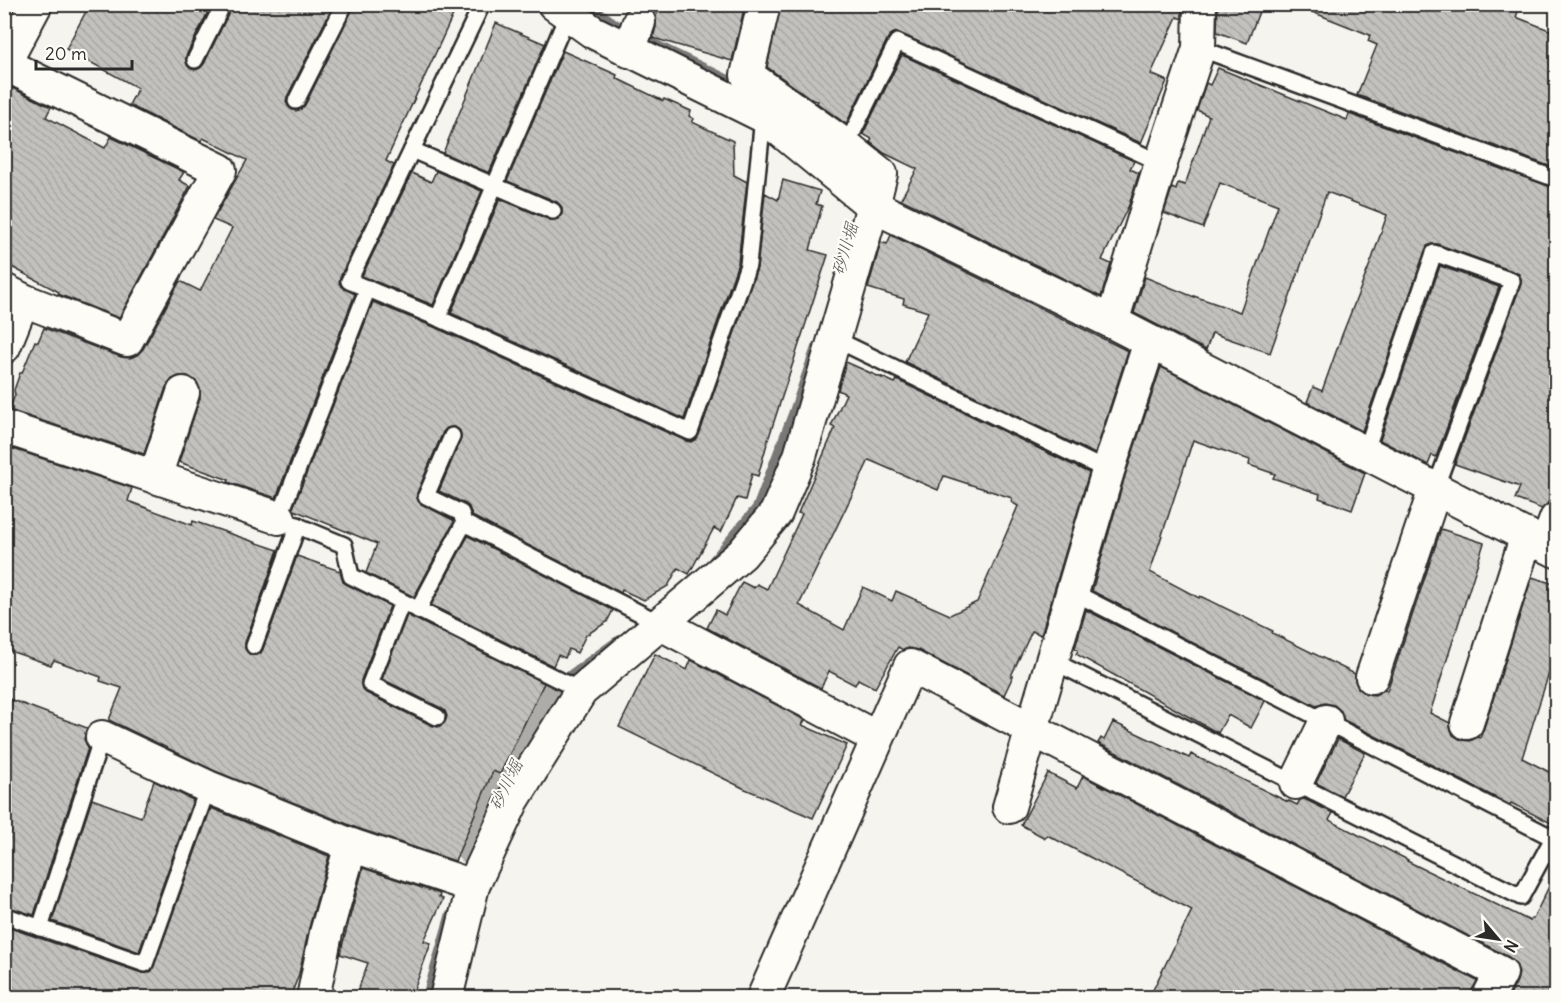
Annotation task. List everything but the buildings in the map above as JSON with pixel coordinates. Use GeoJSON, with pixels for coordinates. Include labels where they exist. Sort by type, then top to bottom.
{"type":"FeatureCollection","features":[{"type":"Feature","properties":{"kind":"street"},"geometry":{"type":"LineString","coordinates":[[4,347],[14,295],[127,340],[220,170],[4,64],[36,4]]}},
{"type":"Feature","properties":{"kind":"street"},"geometry":{"type":"LineString","coordinates":[[446,998],[473,886],[513,800],[581,691],[742,555],[776,513],[800,456],[833,338],[863,198],[881,174],[747,75],[764,4]]}},
{"type":"Feature","properties":{"kind":"street"},"geometry":{"type":"LineString","coordinates":[[1112,322],[1199,48],[1200,4]]}},
{"type":"Feature","properties":{"kind":"street"},"geometry":{"type":"LineString","coordinates":[[561,9],[593,32],[636,29],[763,116],[863,198],[1112,322],[1435,489],[1546,538],[1467,723]]}},
{"type":"Feature","properties":{"kind":"street"},"geometry":{"type":"LineString","coordinates":[[1009,807],[1108,471],[1149,342]]}},
{"type":"Feature","properties":{"kind":"street"},"geometry":{"type":"LineString","coordinates":[[155,477],[183,393]]}},
{"type":"Feature","properties":{"kind":"street"},"geometry":{"type":"LineString","coordinates":[[4,427],[288,522]]}},
{"type":"Feature","properties":{"kind":"street"},"geometry":{"type":"LineString","coordinates":[[1371,677],[1435,489]]}},
{"type":"Feature","properties":{"kind":"street"},"geometry":{"type":"LineString","coordinates":[[661,624],[877,738]]}},
{"type":"Feature","properties":{"kind":"street"},"geometry":{"type":"LineString","coordinates":[[763,998],[910,666],[1501,973],[1488,998]]}},
{"type":"Feature","properties":{"kind":"street"},"geometry":{"type":"LineString","coordinates":[[1296,783],[1326,721]]}},
{"type":"Feature","properties":{"kind":"street"},"geometry":{"type":"LineString","coordinates":[[102,737],[208,787],[351,845],[473,886]]}},
{"type":"Feature","properties":{"kind":"street"},"geometry":{"type":"LineString","coordinates":[[313,998],[326,933],[351,845]]}},
{"type":"Feature","properties":{"kind":"lane"},"geometry":{"type":"LineString","coordinates":[[195,60],[224,4]]}},
{"type":"Feature","properties":{"kind":"lane"},"geometry":{"type":"LineString","coordinates":[[296,101],[345,4]]}},
{"type":"Feature","properties":{"kind":"lane"},"geometry":{"type":"LineString","coordinates":[[482,4],[349,280],[690,432],[748,265],[763,116]]}},
{"type":"Feature","properties":{"kind":"lane"},"geometry":{"type":"LineString","coordinates":[[438,318],[494,186],[561,9]]}},
{"type":"Feature","properties":{"kind":"lane"},"geometry":{"type":"LineString","coordinates":[[846,146],[897,42],[1161,163]]}},
{"type":"Feature","properties":{"kind":"lane"},"geometry":{"type":"LineString","coordinates":[[1199,48],[1557,179]]}},
{"type":"Feature","properties":{"kind":"lane"},"geometry":{"type":"LineString","coordinates":[[412,150],[553,211]]}},
{"type":"Feature","properties":{"kind":"lane"},"geometry":{"type":"LineString","coordinates":[[1365,453],[1434,253],[1512,281],[1435,489]]}},
{"type":"Feature","properties":{"kind":"lane"},"geometry":{"type":"LineString","coordinates":[[254,646],[288,522],[368,288]]}},
{"type":"Feature","properties":{"kind":"lane"},"geometry":{"type":"LineString","coordinates":[[833,338],[1108,471]]}},
{"type":"Feature","properties":{"kind":"lane"},"geometry":{"type":"LineString","coordinates":[[418,610],[464,523],[461,513],[426,496],[452,436]]}},
{"type":"Feature","properties":{"kind":"lane"},"geometry":{"type":"LineString","coordinates":[[288,522],[344,545],[351,576],[581,691]]}},
{"type":"Feature","properties":{"kind":"lane"},"geometry":{"type":"LineString","coordinates":[[464,523],[661,624]]}},
{"type":"Feature","properties":{"kind":"lane"},"geometry":{"type":"LineString","coordinates":[[1053,661],[1521,897],[1553,838],[1073,592]]}},
{"type":"Feature","properties":{"kind":"lane"},"geometry":{"type":"LineString","coordinates":[[402,602],[370,684],[437,717]]}},
{"type":"Feature","properties":{"kind":"lane"},"geometry":{"type":"LineString","coordinates":[[40,928],[102,737]]}},
{"type":"Feature","properties":{"kind":"lane"},"geometry":{"type":"LineString","coordinates":[[4,915],[145,964],[208,787]]}},
{"type":"Feature","properties":{"kind":"waterway","name":"砂川堀"},"geometry":{"type":"LineString","coordinates":[[588,4],[620,27],[742,86]]}},
{"type":"Feature","properties":{"kind":"waterway","name":"砂川堀"},"geometry":{"type":"LineString","coordinates":[[713,560],[757,507],[816,346]]}},
{"type":"Feature","properties":{"kind":"waterway","name":"砂川堀"},"geometry":{"type":"LineString","coordinates":[[570,675],[617,641]]}},
{"type":"Feature","properties":{"kind":"waterway","name":"砂川堀"},"geometry":{"type":"LineString","coordinates":[[480,839],[548,697]]}},
{"type":"Feature","properties":{"kind":"waterway","name":"砂川堀"},"geometry":{"type":"LineString","coordinates":[[426,998],[450,915]]}}]}
